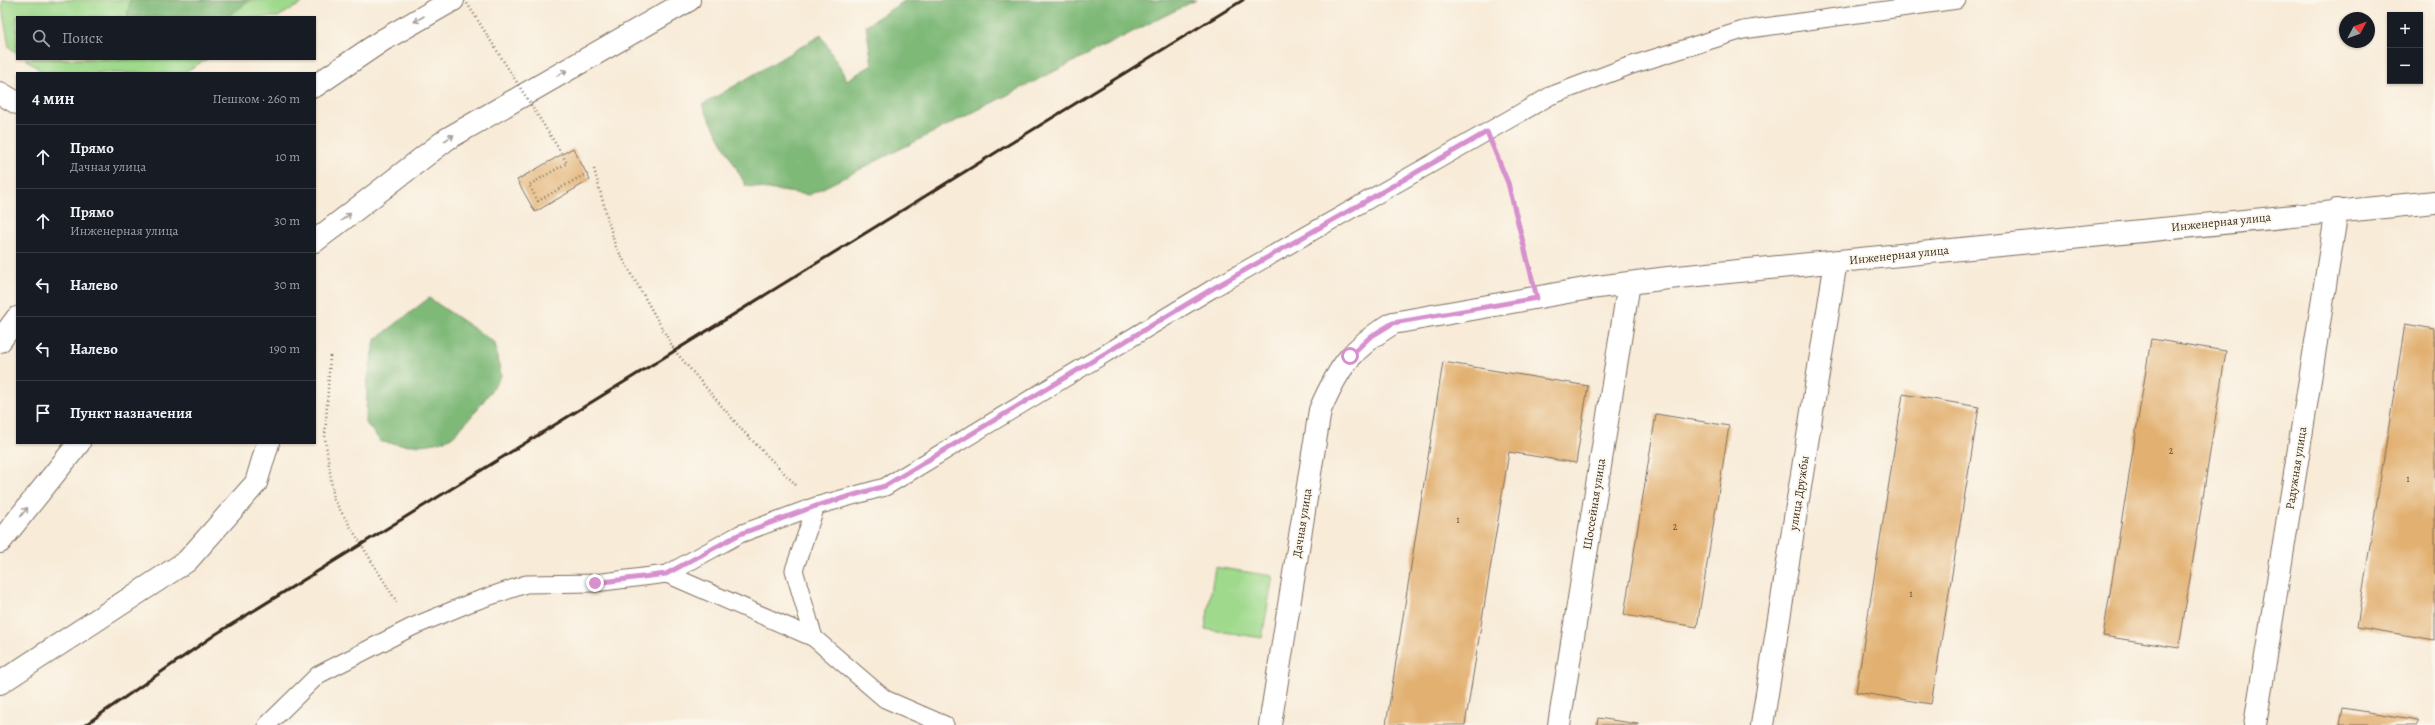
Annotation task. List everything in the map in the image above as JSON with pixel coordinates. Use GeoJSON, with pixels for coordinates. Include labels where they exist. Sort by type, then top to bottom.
{"type":"FeatureCollection","features":[{"type":"Feature","properties":{"kind":"main road"},"geometry":{"type":"LineString","coordinates":[[316,85],[383,40],[453,0]]}},
{"type":"Feature","properties":{"kind":"main road"},"geometry":{"type":"LineString","coordinates":[[316,240],[447,139],[689,0]]}},
{"type":"Feature","properties":{"kind":"main road"},"geometry":{"type":"LineString","coordinates":[[0,92],[16,102]]}},
{"type":"Feature","properties":{"kind":"main road","name":"Инженерная улица"},"geometry":{"type":"LineString","coordinates":[[1370,337],[1393,323],[1629,283],[2337,210],[2435,202]]}},
{"type":"Feature","properties":{"kind":"main road","name":"Радужная улица"},"geometry":{"type":"LineString","coordinates":[[2255,725],[2337,210]]}},
{"type":"Feature","properties":{"kind":"main road","name":"улица Дружбы"},"geometry":{"type":"LineString","coordinates":[[1762,725],[1836,261]]}},
{"type":"Feature","properties":{"kind":"main road","name":"Шоссейная улица"},"geometry":{"type":"LineString","coordinates":[[1559,725],[1629,283]]}},
{"type":"Feature","properties":{"kind":"main road"},"geometry":{"type":"LineString","coordinates":[[0,341],[16,319]]}},
{"type":"Feature","properties":{"kind":"main road","name":"Дачная улица"},"geometry":{"type":"LineString","coordinates":[[1270,725],[1320,410],[1333,378],[1350,356],[1370,337]]}},
{"type":"Feature","properties":{"kind":"main road"},"geometry":{"type":"LineString","coordinates":[[0,542],[78,444]]}},
{"type":"Feature","properties":{"kind":"main road"},"geometry":{"type":"LineString","coordinates":[[0,683],[187,561],[256,484],[268,444]]}},
{"type":"Feature","properties":{"kind":"lane"},"geometry":{"type":"LineString","coordinates":[[267,725],[318,676],[412,627],[470,603],[526,584],[595,583],[666,574],[740,534],[816,506],[885,486],[1212,289],[1550,96],[1629,66],[1742,30],[1957,0]]}},
{"type":"Feature","properties":{"kind":"lane"},"geometry":{"type":"LineString","coordinates":[[814,638],[794,570],[816,506]]}},
{"type":"Feature","properties":{"kind":"lane"},"geometry":{"type":"LineString","coordinates":[[666,574],[814,638],[885,699],[945,725]]}},
{"type":"Feature","properties":{"kind":"path"},"geometry":{"type":"LineString","coordinates":[[465,0],[567,163],[529,185],[538,201],[587,173]]}},
{"type":"Feature","properties":{"kind":"path"},"geometry":{"type":"LineString","coordinates":[[1487,132],[1508,183],[1537,298]]}},
{"type":"Feature","properties":{"kind":"path"},"geometry":{"type":"LineString","coordinates":[[594,169],[615,245],[675,352],[742,430],[816,506]]}},
{"type":"Feature","properties":{"kind":"path"},"geometry":{"type":"LineString","coordinates":[[330,356],[325,438],[334,500],[412,627]]}},
{"type":"Feature","properties":{"kind":"green space"},"geometry":{"type":"Polygon","coordinates":[[[3,0],[307,0],[280,16],[16,16],[16,52],[9,47],[2,7],[3,0]]]}},
{"type":"Feature","properties":{"kind":"green space"},"geometry":{"type":"Polygon","coordinates":[[[130,0],[251,0],[227,16],[127,16],[130,0]]]}},
{"type":"Feature","properties":{"kind":"green space"},"geometry":{"type":"Polygon","coordinates":[[[906,0],[1196,0],[809,195],[746,186],[702,105],[821,35],[847,80],[872,65],[866,25],[906,0]]]}},
{"type":"Feature","properties":{"kind":"green space"},"geometry":{"type":"Polygon","coordinates":[[[26,60],[205,60],[185,72],[43,72],[26,60]]]}},
{"type":"Feature","properties":{"kind":"green space"},"geometry":{"type":"Polygon","coordinates":[[[429,298],[495,343],[501,376],[492,390],[468,420],[453,436],[448,439],[423,445],[381,442],[366,423],[367,383],[375,340],[429,298]]]}},
{"type":"Feature","properties":{"kind":"green space"},"geometry":{"type":"Polygon","coordinates":[[[1215,567],[1273,576],[1262,638],[1205,629],[1215,567]]]}},
{"type":"Feature","properties":{"kind":"building"},"geometry":{"type":"Polygon","coordinates":[[[573,148],[590,180],[535,212],[517,180],[573,148]]]}},
{"type":"Feature","properties":{"kind":"building"},"geometry":{"type":"Polygon","coordinates":[[[2405,324],[2435,329],[2435,640],[2357,627],[2405,324]]]}},
{"type":"Feature","properties":{"kind":"building"},"geometry":{"type":"Polygon","coordinates":[[[2151,339],[2226,351],[2179,648],[2103,636],[2151,339]]]}},
{"type":"Feature","properties":{"kind":"building"},"geometry":{"type":"Polygon","coordinates":[[[1443,362],[1588,386],[1576,463],[1509,452],[1465,725],[1386,725],[1443,362]]]}},
{"type":"Feature","properties":{"kind":"building"},"geometry":{"type":"Polygon","coordinates":[[[1903,394],[1979,407],[1931,704],[1856,692],[1903,394]]]}},
{"type":"Feature","properties":{"kind":"building"},"geometry":{"type":"Polygon","coordinates":[[[1656,414],[1729,426],[1697,627],[1624,615],[1656,414]]]}},
{"type":"Feature","properties":{"kind":"building"},"geometry":{"type":"Polygon","coordinates":[[[2343,708],[2418,720],[2418,725],[2340,725],[2343,708]]]}},
{"type":"Feature","properties":{"kind":"building"},"geometry":{"type":"Polygon","coordinates":[[[1598,718],[1638,724],[1638,725],[1597,725],[1598,718]]]}},
{"type":"Feature","properties":{"kind":"railway"},"geometry":{"type":"LineString","coordinates":[[85,725],[216,634],[1243,0]]}},
{"type":"Feature","properties":{"kind":"route"},"geometry":{"type":"LineString","coordinates":[[595,583],[666,574],[740,534],[816,506],[885,486],[1212,289],[1487,132],[1508,183],[1537,298],[1393,323],[1370,337],[1350,356]]}}]}
